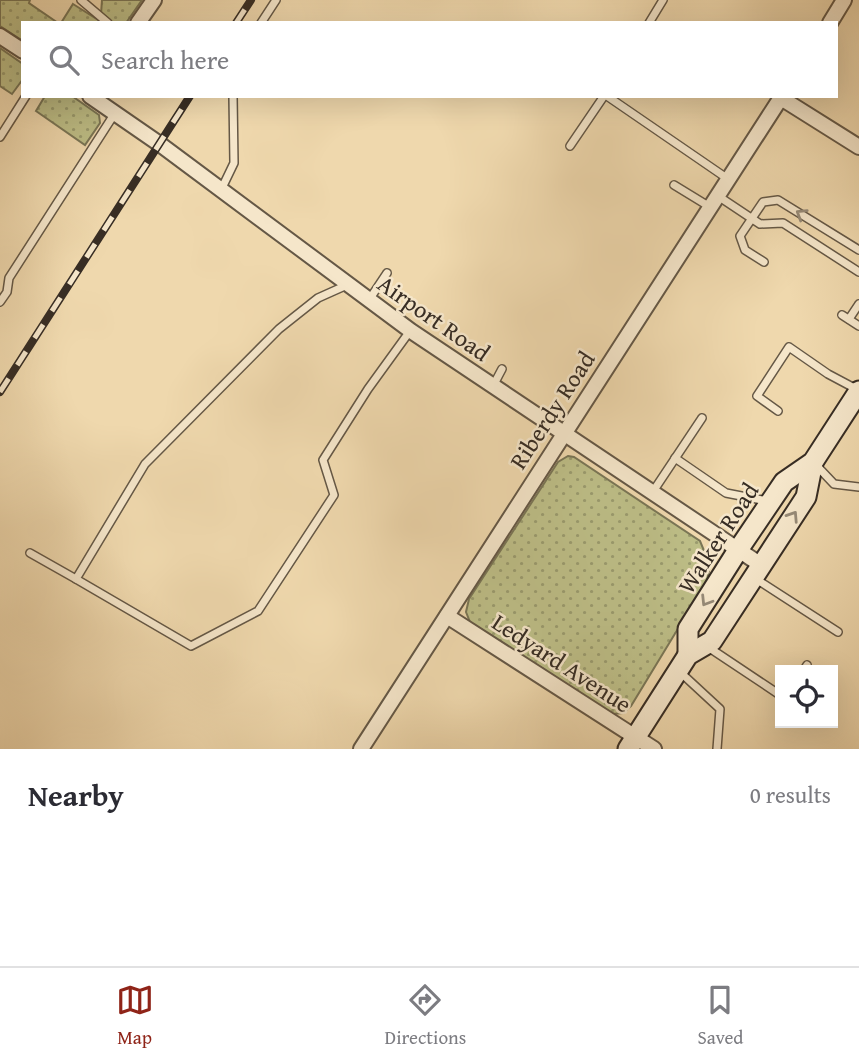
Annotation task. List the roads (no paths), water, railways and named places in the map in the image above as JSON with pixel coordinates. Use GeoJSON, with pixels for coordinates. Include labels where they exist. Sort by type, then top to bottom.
{"type":"FeatureCollection","features":[{"type":"Feature","properties":{"kind":"main road","name":"Walker Road"},"geometry":{"type":"LineString","coordinates":[[632,743],[683,663],[712,641],[806,497],[813,462],[859,391]]}},
{"type":"Feature","properties":{"kind":"main road","name":"Walker Road"},"geometry":{"type":"LineString","coordinates":[[683,663],[688,629],[738,550],[784,482],[813,462]]}},
{"type":"Feature","properties":{"kind":"street"},"geometry":{"type":"LineString","coordinates":[[139,21],[154,0]]}},
{"type":"Feature","properties":{"kind":"street"},"geometry":{"type":"LineString","coordinates":[[831,21],[844,0]]}},
{"type":"Feature","properties":{"kind":"street"},"geometry":{"type":"LineString","coordinates":[[0,36],[21,50]]}},
{"type":"Feature","properties":{"kind":"street","name":"Airport Road"},"geometry":{"type":"LineString","coordinates":[[93,98],[411,331],[738,550],[757,571]]}},
{"type":"Feature","properties":{"kind":"street","name":"Riberdy Road"},"geometry":{"type":"LineString","coordinates":[[361,749],[781,98]]}},
{"type":"Feature","properties":{"kind":"street"},"geometry":{"type":"LineString","coordinates":[[784,98],[859,147]]}},
{"type":"Feature","properties":{"kind":"street","name":"Ledyard Avenue"},"geometry":{"type":"LineString","coordinates":[[447,616],[632,743],[654,749]]}},
{"type":"Feature","properties":{"kind":"lane"},"geometry":{"type":"LineString","coordinates":[[81,0],[105,21]]}},
{"type":"Feature","properties":{"kind":"lane"},"geometry":{"type":"LineString","coordinates":[[262,21],[275,0]]}},
{"type":"Feature","properties":{"kind":"lane"},"geometry":{"type":"LineString","coordinates":[[650,21],[663,0]]}},
{"type":"Feature","properties":{"kind":"lane"},"geometry":{"type":"LineString","coordinates":[[0,137],[25,98]]}},
{"type":"Feature","properties":{"kind":"lane"},"geometry":{"type":"LineString","coordinates":[[221,190],[233,163],[233,98]]}},
{"type":"Feature","properties":{"kind":"lane"},"geometry":{"type":"LineString","coordinates":[[570,146],[605,98]]}},
{"type":"Feature","properties":{"kind":"lane"},"geometry":{"type":"LineString","coordinates":[[609,98],[729,179]]}},
{"type":"Feature","properties":{"kind":"lane"},"geometry":{"type":"LineString","coordinates":[[0,302],[6,292],[9,278],[115,113]]}},
{"type":"Feature","properties":{"kind":"lane"},"geometry":{"type":"LineString","coordinates":[[674,185],[760,224],[783,223],[859,272]]}},
{"type":"Feature","properties":{"kind":"lane"},"geometry":{"type":"LineString","coordinates":[[764,262],[745,250],[740,236],[763,202],[778,200],[859,250]]}},
{"type":"Feature","properties":{"kind":"lane"},"geometry":{"type":"LineString","coordinates":[[369,300],[387,273]]}},
{"type":"Feature","properties":{"kind":"lane"},"geometry":{"type":"LineString","coordinates":[[76,579],[145,464],[279,329],[318,298],[348,285]]}},
{"type":"Feature","properties":{"kind":"lane"},"geometry":{"type":"LineString","coordinates":[[859,304],[846,317],[859,326]]}},
{"type":"Feature","properties":{"kind":"lane"},"geometry":{"type":"LineString","coordinates":[[30,553],[191,646],[258,611],[334,495],[323,460],[368,389],[411,331]]}},
{"type":"Feature","properties":{"kind":"lane"},"geometry":{"type":"LineString","coordinates":[[778,411],[757,396],[789,347],[828,374],[859,391]]}},
{"type":"Feature","properties":{"kind":"lane"},"geometry":{"type":"LineString","coordinates":[[492,386],[502,369]]}},
{"type":"Feature","properties":{"kind":"lane"},"geometry":{"type":"LineString","coordinates":[[652,493],[702,418]]}},
{"type":"Feature","properties":{"kind":"lane"},"geometry":{"type":"LineString","coordinates":[[675,458],[726,493],[771,502]]}},
{"type":"Feature","properties":{"kind":"lane"},"geometry":{"type":"LineString","coordinates":[[813,462],[834,484],[859,487]]}},
{"type":"Feature","properties":{"kind":"lane"},"geometry":{"type":"LineString","coordinates":[[757,571],[838,632]]}},
{"type":"Feature","properties":{"kind":"lane"},"geometry":{"type":"LineString","coordinates":[[705,645],[775,692]]}},
{"type":"Feature","properties":{"kind":"lane"},"geometry":{"type":"LineString","coordinates":[[683,663],[720,709],[717,749]]}},
{"type":"Feature","properties":{"kind":"railway"},"geometry":{"type":"LineString","coordinates":[[237,21],[251,0]]}},
{"type":"Feature","properties":{"kind":"railway"},"geometry":{"type":"LineString","coordinates":[[0,392],[189,98]]}}]}
